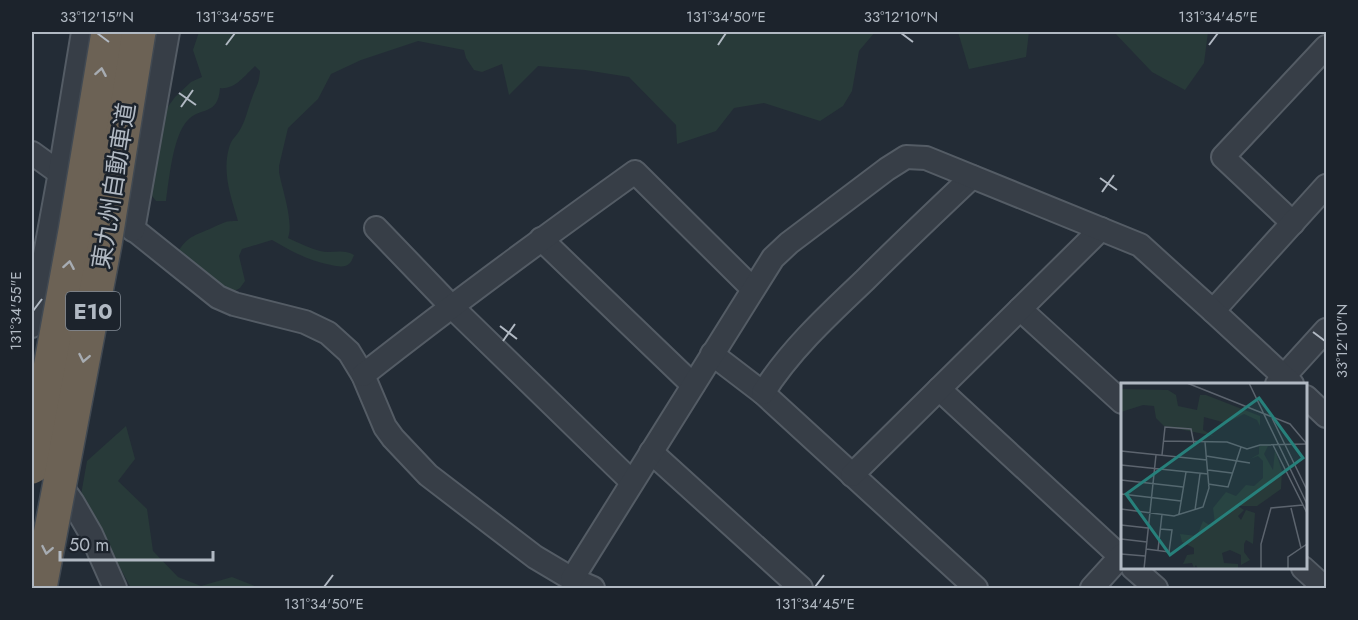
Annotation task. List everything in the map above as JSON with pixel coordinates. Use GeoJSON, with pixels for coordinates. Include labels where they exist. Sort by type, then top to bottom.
{"type":"FeatureCollection","features":[{"type":"Feature","properties":{"kind":"highway","name":"東九州自動車道"},"geometry":{"type":"LineString","coordinates":[[32,467],[108,32]]}},
{"type":"Feature","properties":{"kind":"highway","name":"東九州自動車道"},"geometry":{"type":"LineString","coordinates":[[40,588],[105,244],[139,32]]}},
{"type":"Feature","properties":{"kind":"street"},"geometry":{"type":"LineString","coordinates":[[32,326],[83,32]]}},
{"type":"Feature","properties":{"kind":"street"},"geometry":{"type":"LineString","coordinates":[[133,230],[168,32]]}},
{"type":"Feature","properties":{"kind":"street"},"geometry":{"type":"LineString","coordinates":[[1293,223],[1223,157],[1326,47]]}},
{"type":"Feature","properties":{"kind":"street"},"geometry":{"type":"LineString","coordinates":[[32,153],[60,172],[218,297],[234,304],[305,322],[328,333],[349,352],[363,375],[385,427],[423,470],[536,557],[572,579],[593,588]]}},
{"type":"Feature","properties":{"kind":"street"},"geometry":{"type":"LineString","coordinates":[[572,579],[773,258],[789,243],[887,169],[906,158],[926,158],[1140,245],[1213,310],[1285,382],[1326,330]]}},
{"type":"Feature","properties":{"kind":"street"},"geometry":{"type":"LineString","coordinates":[[363,375],[451,306],[635,172],[753,289]]}},
{"type":"Feature","properties":{"kind":"street"},"geometry":{"type":"LineString","coordinates":[[763,393],[770,381],[834,309],[972,177]]}},
{"type":"Feature","properties":{"kind":"street"},"geometry":{"type":"LineString","coordinates":[[1213,310],[1326,186]]}},
{"type":"Feature","properties":{"kind":"street"},"geometry":{"type":"LineString","coordinates":[[376,228],[451,306],[633,482]]}},
{"type":"Feature","properties":{"kind":"street"},"geometry":{"type":"LineString","coordinates":[[852,475],[1101,229]]}},
{"type":"Feature","properties":{"kind":"street"},"geometry":{"type":"LineString","coordinates":[[541,239],[693,385]]}},
{"type":"Feature","properties":{"kind":"street"},"geometry":{"type":"LineString","coordinates":[[1020,309],[1121,401]]}},
{"type":"Feature","properties":{"kind":"street"},"geometry":{"type":"LineString","coordinates":[[712,354],[763,393],[976,588]]}},
{"type":"Feature","properties":{"kind":"street"},"geometry":{"type":"LineString","coordinates":[[939,389],[1121,555]]}},
{"type":"Feature","properties":{"kind":"street"},"geometry":{"type":"LineString","coordinates":[[1307,399],[1326,416]]}},
{"type":"Feature","properties":{"kind":"street"},"geometry":{"type":"LineString","coordinates":[[32,445],[82,517],[100,551],[115,588]]}},
{"type":"Feature","properties":{"kind":"street"},"geometry":{"type":"LineString","coordinates":[[651,452],[801,588]]}},
{"type":"Feature","properties":{"kind":"street"},"geometry":{"type":"LineString","coordinates":[[1092,588],[1121,563]]}},
{"type":"Feature","properties":{"kind":"street"},"geometry":{"type":"LineString","coordinates":[[1136,569],[1156,588]]}},
{"type":"Feature","properties":{"kind":"street"},"geometry":{"type":"LineString","coordinates":[[1305,569],[1325,588]]}},
{"type":"Feature","properties":{"kind":"shaded area"},"geometry":{"type":"Polygon","coordinates":[[[199,32],[875,32],[859,51],[852,91],[843,106],[820,121],[764,103],[734,108],[716,131],[677,144],[676,125],[629,77],[538,66],[509,95],[502,64],[482,72],[474,70],[464,50],[418,41],[361,60],[331,74],[318,99],[288,128],[279,166],[290,223],[288,238],[320,251],[350,253],[354,255],[352,260],[343,266],[315,261],[272,240],[242,249],[239,256],[245,281],[240,288],[229,294],[178,252],[193,236],[225,222],[238,221],[228,185],[227,157],[230,145],[243,125],[258,83],[260,71],[255,66],[235,84],[220,88],[216,103],[192,116],[182,128],[172,159],[166,201],[156,201],[149,192],[162,115],[175,97],[191,82],[202,77],[193,50],[199,32]]]}},
{"type":"Feature","properties":{"kind":"shaded area"},"geometry":{"type":"Polygon","coordinates":[[[958,32],[1029,32],[1026,57],[969,69],[958,32]]]}},
{"type":"Feature","properties":{"kind":"shaded area"},"geometry":{"type":"Polygon","coordinates":[[[1114,32],[1208,32],[1204,63],[1185,90],[1152,72],[1114,32]]]}},
{"type":"Feature","properties":{"kind":"shaded area"},"geometry":{"type":"Polygon","coordinates":[[[126,426],[135,459],[118,481],[147,509],[153,551],[178,577],[201,586],[232,577],[260,588],[131,588],[81,495],[87,461],[126,426]]]}}]}
